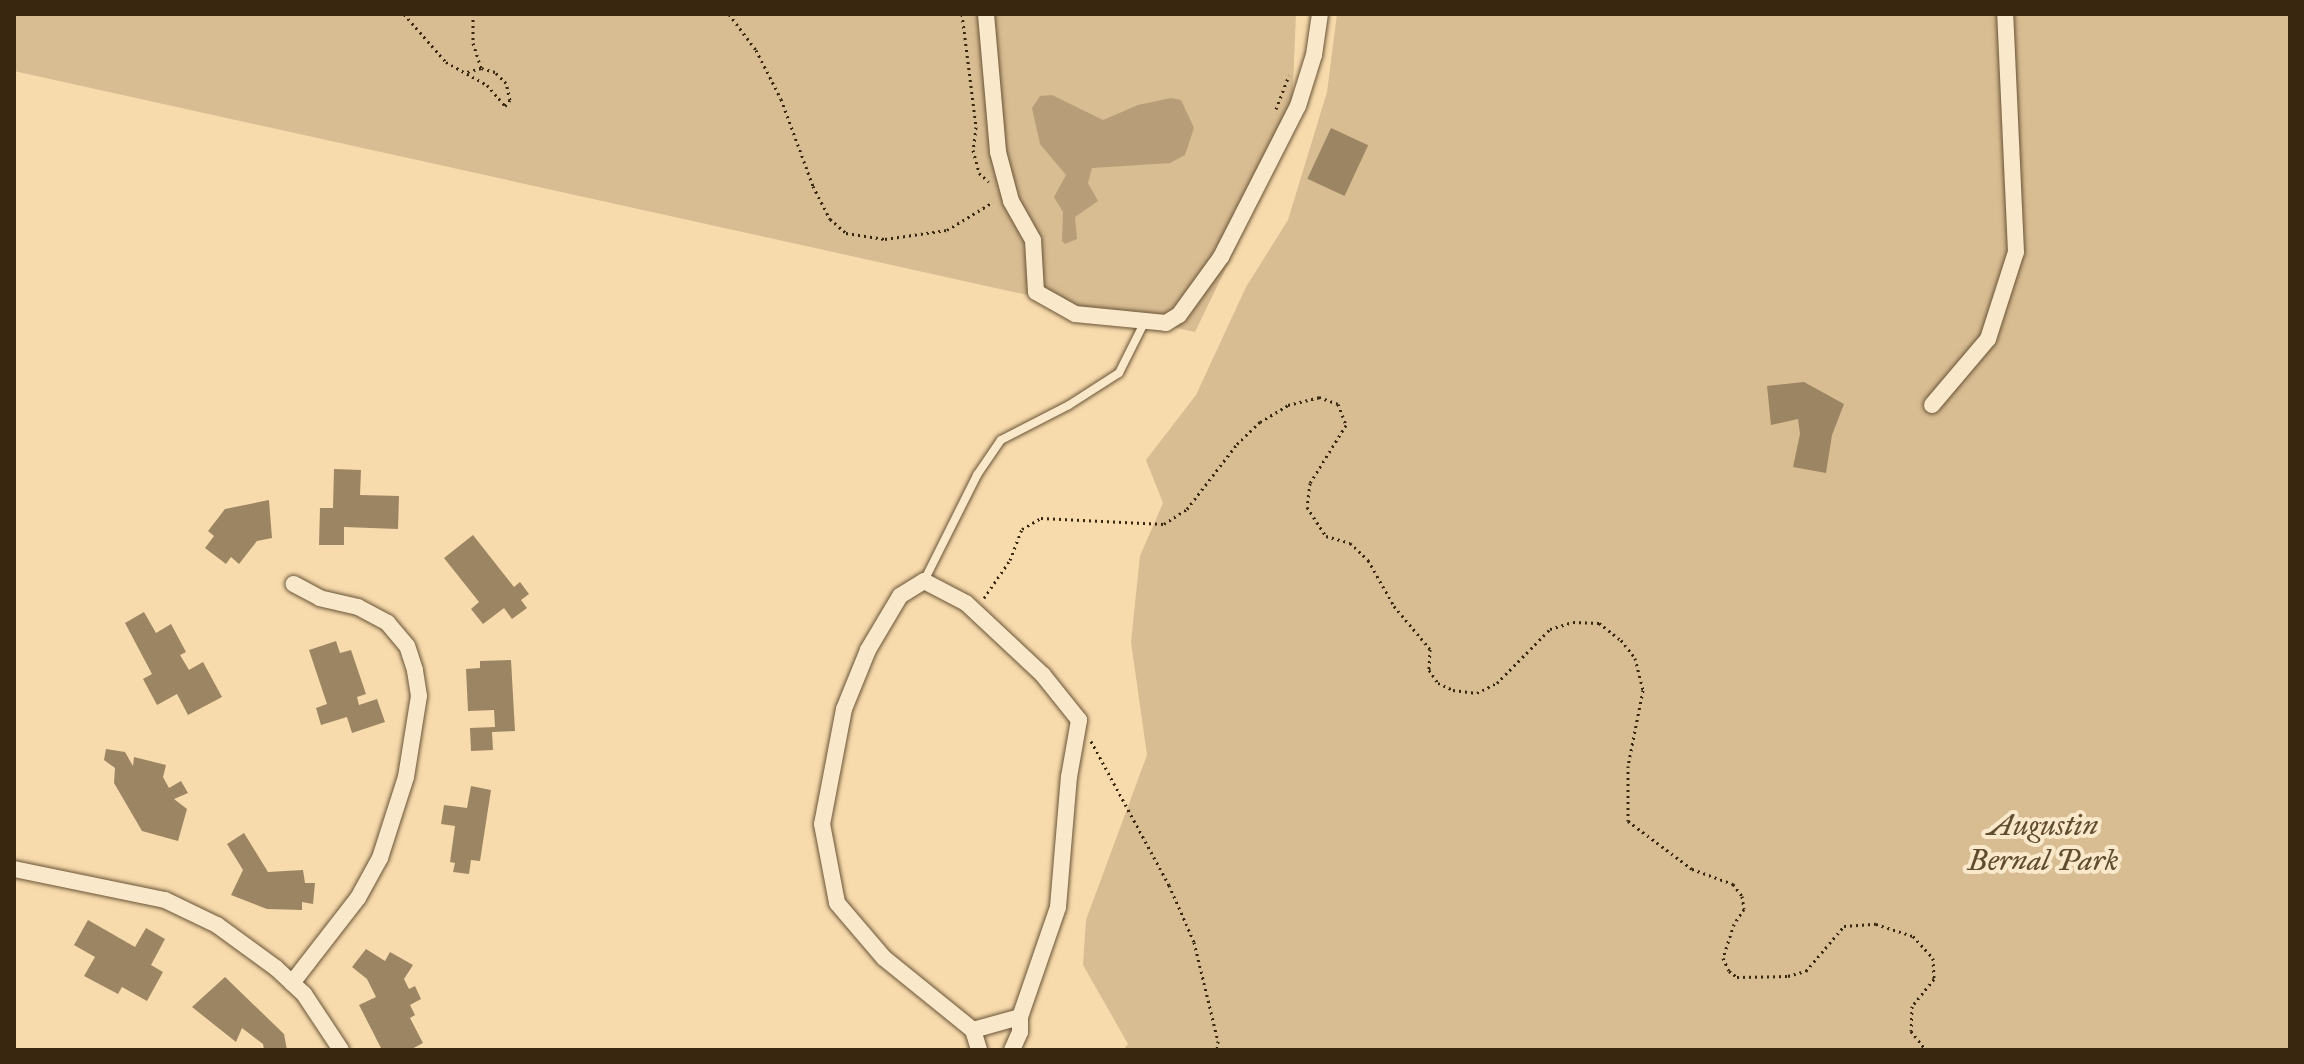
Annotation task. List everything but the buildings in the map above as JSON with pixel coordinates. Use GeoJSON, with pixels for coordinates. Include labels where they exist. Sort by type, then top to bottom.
{"type":"FeatureCollection","features":[{"type":"Feature","properties":{"kind":"street"},"geometry":{"type":"LineString","coordinates":[[986,14],[998,152],[1011,201],[1033,240],[1036,292],[1075,314],[1144,323],[1166,323],[1179,315],[1221,257],[1298,106],[1314,55],[1320,14]]}},
{"type":"Feature","properties":{"kind":"street"},"geometry":{"type":"LineString","coordinates":[[1932,405],[1988,339],[2016,252],[2005,14]]}},
{"type":"Feature","properties":{"kind":"street"},"geometry":{"type":"LineString","coordinates":[[979,1050],[973,1030],[884,958],[837,903],[822,824],[844,709],[868,650],[900,596],[924,581],[975,611],[1043,675],[1079,720],[1069,777],[1058,907],[1020,1017],[1020,1032],[1012,1050]]}},
{"type":"Feature","properties":{"kind":"street"},"geometry":{"type":"LineString","coordinates":[[292,983],[358,898],[380,858],[406,777],[419,696],[407,646],[388,623],[358,607],[320,598],[294,584]]}},
{"type":"Feature","properties":{"kind":"street"},"geometry":{"type":"LineString","coordinates":[[14,869],[165,900],[217,925],[304,994],[341,1050]]}},
{"type":"Feature","properties":{"kind":"street"},"geometry":{"type":"LineString","coordinates":[[973,1030],[1020,1017]]}},
{"type":"Feature","properties":{"kind":"lane"},"geometry":{"type":"LineString","coordinates":[[924,581],[977,475],[1001,440],[1069,405],[1119,373],[1144,323]]}},
{"type":"Feature","properties":{"kind":"path"},"geometry":{"type":"LineString","coordinates":[[404,14],[446,62],[487,85],[505,106],[510,100],[506,83],[495,72],[481,68],[467,72]]}},
{"type":"Feature","properties":{"kind":"path"},"geometry":{"type":"LineString","coordinates":[[473,14],[473,43],[481,68]]}},
{"type":"Feature","properties":{"kind":"path"},"geometry":{"type":"LineString","coordinates":[[729,14],[756,50],[781,99],[813,186],[830,219],[846,233],[885,239],[947,230],[992,205],[996,189]]}},
{"type":"Feature","properties":{"kind":"path"},"geometry":{"type":"LineString","coordinates":[[962,14],[976,127],[973,150],[979,173],[1011,201]]}},
{"type":"Feature","properties":{"kind":"path"},"geometry":{"type":"LineString","coordinates":[[1273,116],[1289,74]]}},
{"type":"Feature","properties":{"kind":"path"},"geometry":{"type":"LineString","coordinates":[[975,611],[998,580],[1022,529],[1041,518],[1164,524],[1187,509],[1237,444],[1260,422],[1288,405],[1319,397],[1338,404],[1346,425],[1310,483],[1307,507],[1326,536],[1350,543],[1368,560],[1394,606],[1430,649],[1429,670],[1438,683],[1453,690],[1477,693],[1497,683],[1550,629],[1573,622],[1599,623],[1621,640],[1635,658],[1643,690],[1628,766],[1628,821],[1692,869],[1733,884],[1742,896],[1744,909],[1734,924],[1723,958],[1729,971],[1737,977],[1788,976],[1806,971],[1844,926],[1876,924],[1913,936],[1933,958],[1934,979],[1929,990],[1912,1006],[1911,1031],[1926,1050]]}},
{"type":"Feature","properties":{"kind":"path"},"geometry":{"type":"LineString","coordinates":[[1079,720],[1169,885],[1194,942],[1218,1041],[1217,1050]]}},
{"type":"Feature","properties":{"kind":"path"},"geometry":{"type":"LineString","coordinates":[[2287,1050],[2290,1042]]}},
{"type":"Feature","properties":{"kind":"green space"},"geometry":{"type":"Polygon","coordinates":[[[14,14],[1296,14],[1291,134],[1195,332],[14,71],[14,14]]]}},
{"type":"Feature","properties":{"kind":"green space","name":"Augustin Bernal Park"},"geometry":{"type":"Polygon","coordinates":[[[1337,14],[2290,14],[2290,1050],[1123,1050],[1128,1044],[1083,965],[1086,920],[1147,755],[1131,642],[1140,556],[1163,503],[1146,460],[1196,395],[1246,287],[1288,220],[1327,92],[1337,14]]]}},
{"type":"Feature","properties":{"kind":"shaded area"},"geometry":{"type":"Polygon","coordinates":[[[1052,95],[1103,120],[1138,105],[1171,98],[1181,100],[1194,128],[1185,155],[1170,163],[1092,168],[1088,183],[1098,201],[1075,217],[1077,239],[1065,244],[1062,241],[1063,212],[1054,197],[1066,175],[1040,144],[1032,108],[1040,96],[1052,95]]]}}]}
